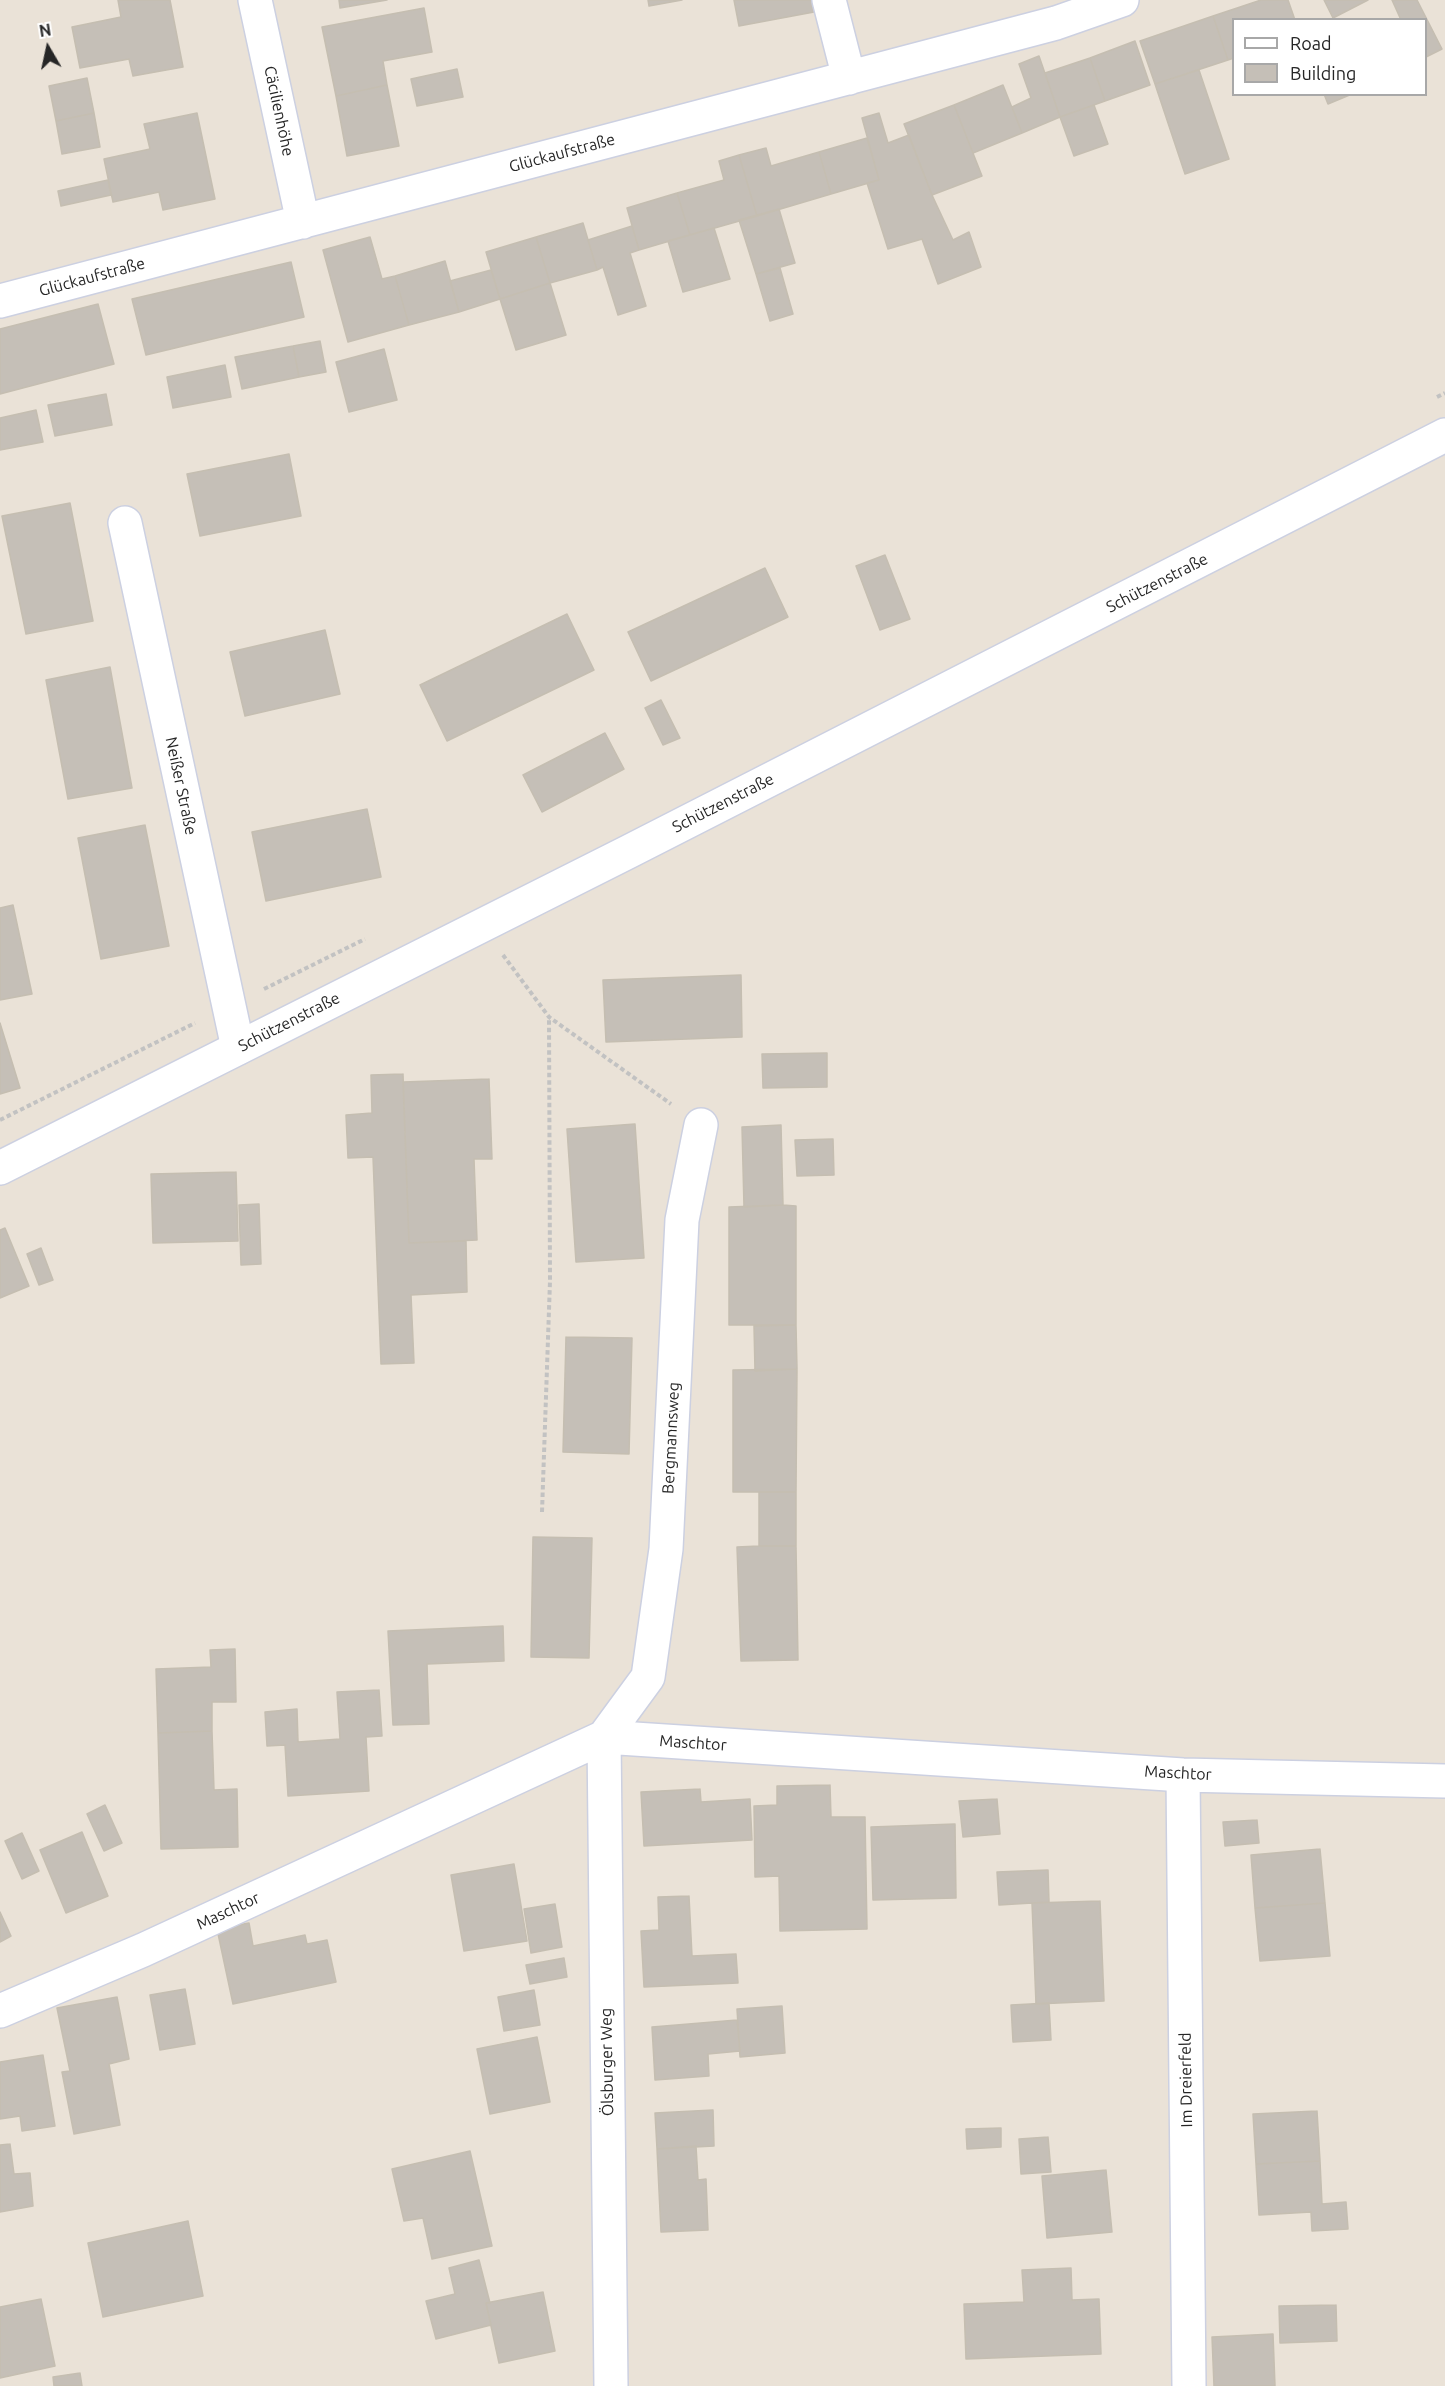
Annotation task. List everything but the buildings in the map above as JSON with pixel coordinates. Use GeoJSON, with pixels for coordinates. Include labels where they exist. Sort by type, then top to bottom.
{"type":"FeatureCollection","features":[{"type":"Feature","properties":{"kind":"street","name":"Cäcilienhöhe"},"geometry":{"type":"LineString","coordinates":[[255,0],[303,222]]}},
{"type":"Feature","properties":{"kind":"street"},"geometry":{"type":"LineString","coordinates":[[830,0],[849,78]]}},
{"type":"Feature","properties":{"kind":"street","name":"Glückaufstraße"},"geometry":{"type":"LineString","coordinates":[[0,301],[1056,23],[1122,0]]}},
{"type":"Feature","properties":{"kind":"street","name":"Schützenstraße"},"geometry":{"type":"LineString","coordinates":[[0,1168],[1445,435]]}},
{"type":"Feature","properties":{"kind":"street","name":"Neißer Straße"},"geometry":{"type":"LineString","coordinates":[[125,524],[238,1048]]}},
{"type":"Feature","properties":{"kind":"street","name":"Bergmannsweg"},"geometry":{"type":"LineString","coordinates":[[604,1737],[648,1677],[666,1549],[682,1220],[701,1125]]}},
{"type":"Feature","properties":{"kind":"street","name":"Maschtor"},"geometry":{"type":"LineString","coordinates":[[0,2012],[143,1950],[604,1737],[1183,1774],[1445,1781]]}},
{"type":"Feature","properties":{"kind":"street","name":"Ölsburger Weg"},"geometry":{"type":"LineString","coordinates":[[604,1737],[611,2386]]}},
{"type":"Feature","properties":{"kind":"street","name":"Im Dreierfeld"},"geometry":{"type":"LineString","coordinates":[[1183,1774],[1189,2386]]}},
{"type":"Feature","properties":{"kind":"path"},"geometry":{"type":"LineString","coordinates":[[481,925],[549,1017],[701,1125]]}},
{"type":"Feature","properties":{"kind":"path"},"geometry":{"type":"LineString","coordinates":[[542,1512],[550,1281],[549,1017]]}}]}
